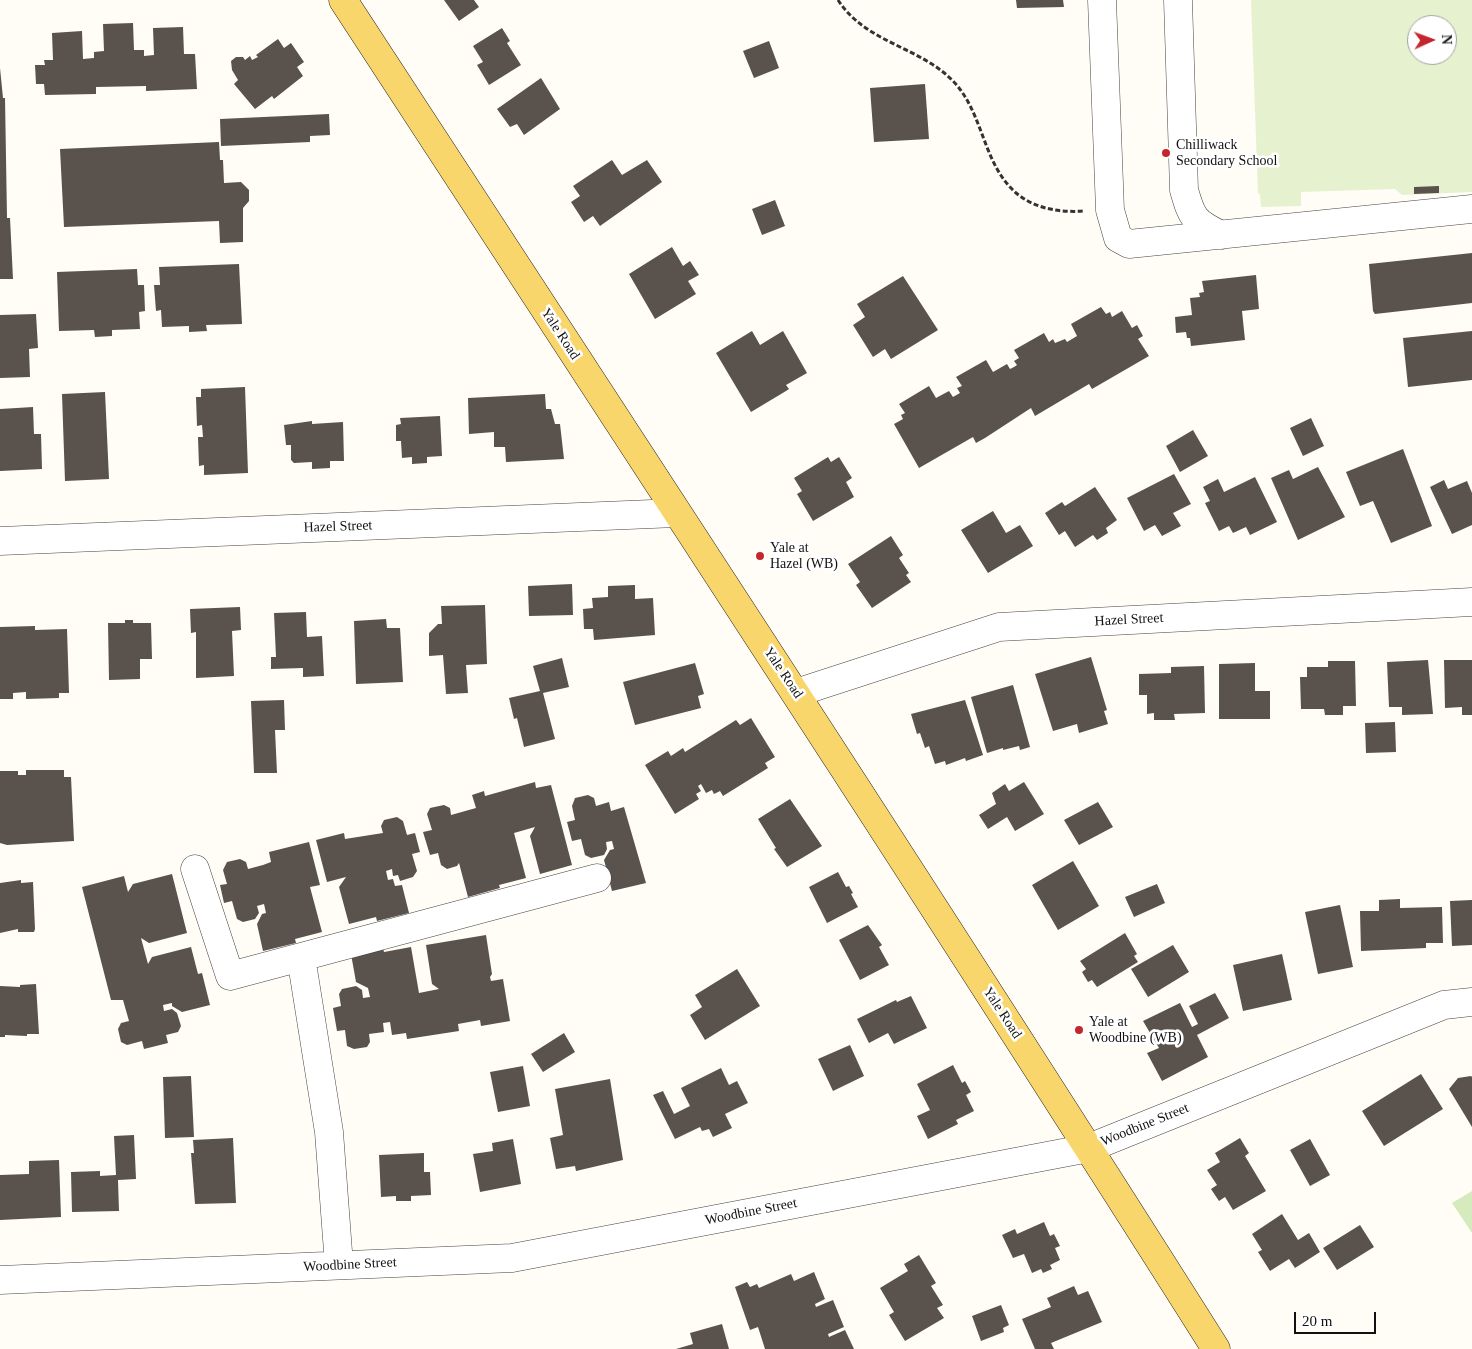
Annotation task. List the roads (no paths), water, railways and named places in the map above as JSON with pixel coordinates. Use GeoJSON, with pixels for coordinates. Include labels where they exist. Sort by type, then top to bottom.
{"type":"FeatureCollection","features":[{"type":"Feature","properties":{"kind":"main road","name":"Yale Road"},"geometry":{"type":"LineString","coordinates":[[344,0],[676,513],[796,693],[1216,1349]]}},
{"type":"Feature","properties":{"kind":"street"},"geometry":{"type":"LineString","coordinates":[[1102,0],[1110,210],[1118,238],[1129,244],[1472,209]]}},
{"type":"Feature","properties":{"kind":"street"},"geometry":{"type":"LineString","coordinates":[[1178,0],[1184,190],[1192,216],[1205,227],[1221,235]]}},
{"type":"Feature","properties":{"kind":"street","name":"Hazel Street"},"geometry":{"type":"LineString","coordinates":[[0,541],[676,513]]}},
{"type":"Feature","properties":{"kind":"street","name":"Hazel Street"},"geometry":{"type":"LineString","coordinates":[[796,693],[999,627],[1472,602]]}},
{"type":"Feature","properties":{"kind":"street"},"geometry":{"type":"LineString","coordinates":[[195,869],[230,976],[597,878]]}},
{"type":"Feature","properties":{"kind":"street"},"geometry":{"type":"LineString","coordinates":[[301,957],[329,1132],[339,1265]]}},
{"type":"Feature","properties":{"kind":"street","name":"Woodbine Street"},"geometry":{"type":"LineString","coordinates":[[0,1280],[512,1258],[1089,1148],[1444,1005],[1472,1002]]}},
{"type":"Feature","properties":{"kind":"place","name":"Chilliwack Secondary School"},"geometry":{"type":"Point","coordinates":[1166,153]}},
{"type":"Feature","properties":{"kind":"place","name":"Yale at Hazel (WB)"},"geometry":{"type":"Point","coordinates":[760,556]}},
{"type":"Feature","properties":{"kind":"place","name":"Yale at Woodbine (WB)"},"geometry":{"type":"Point","coordinates":[1079,1030]}}]}
